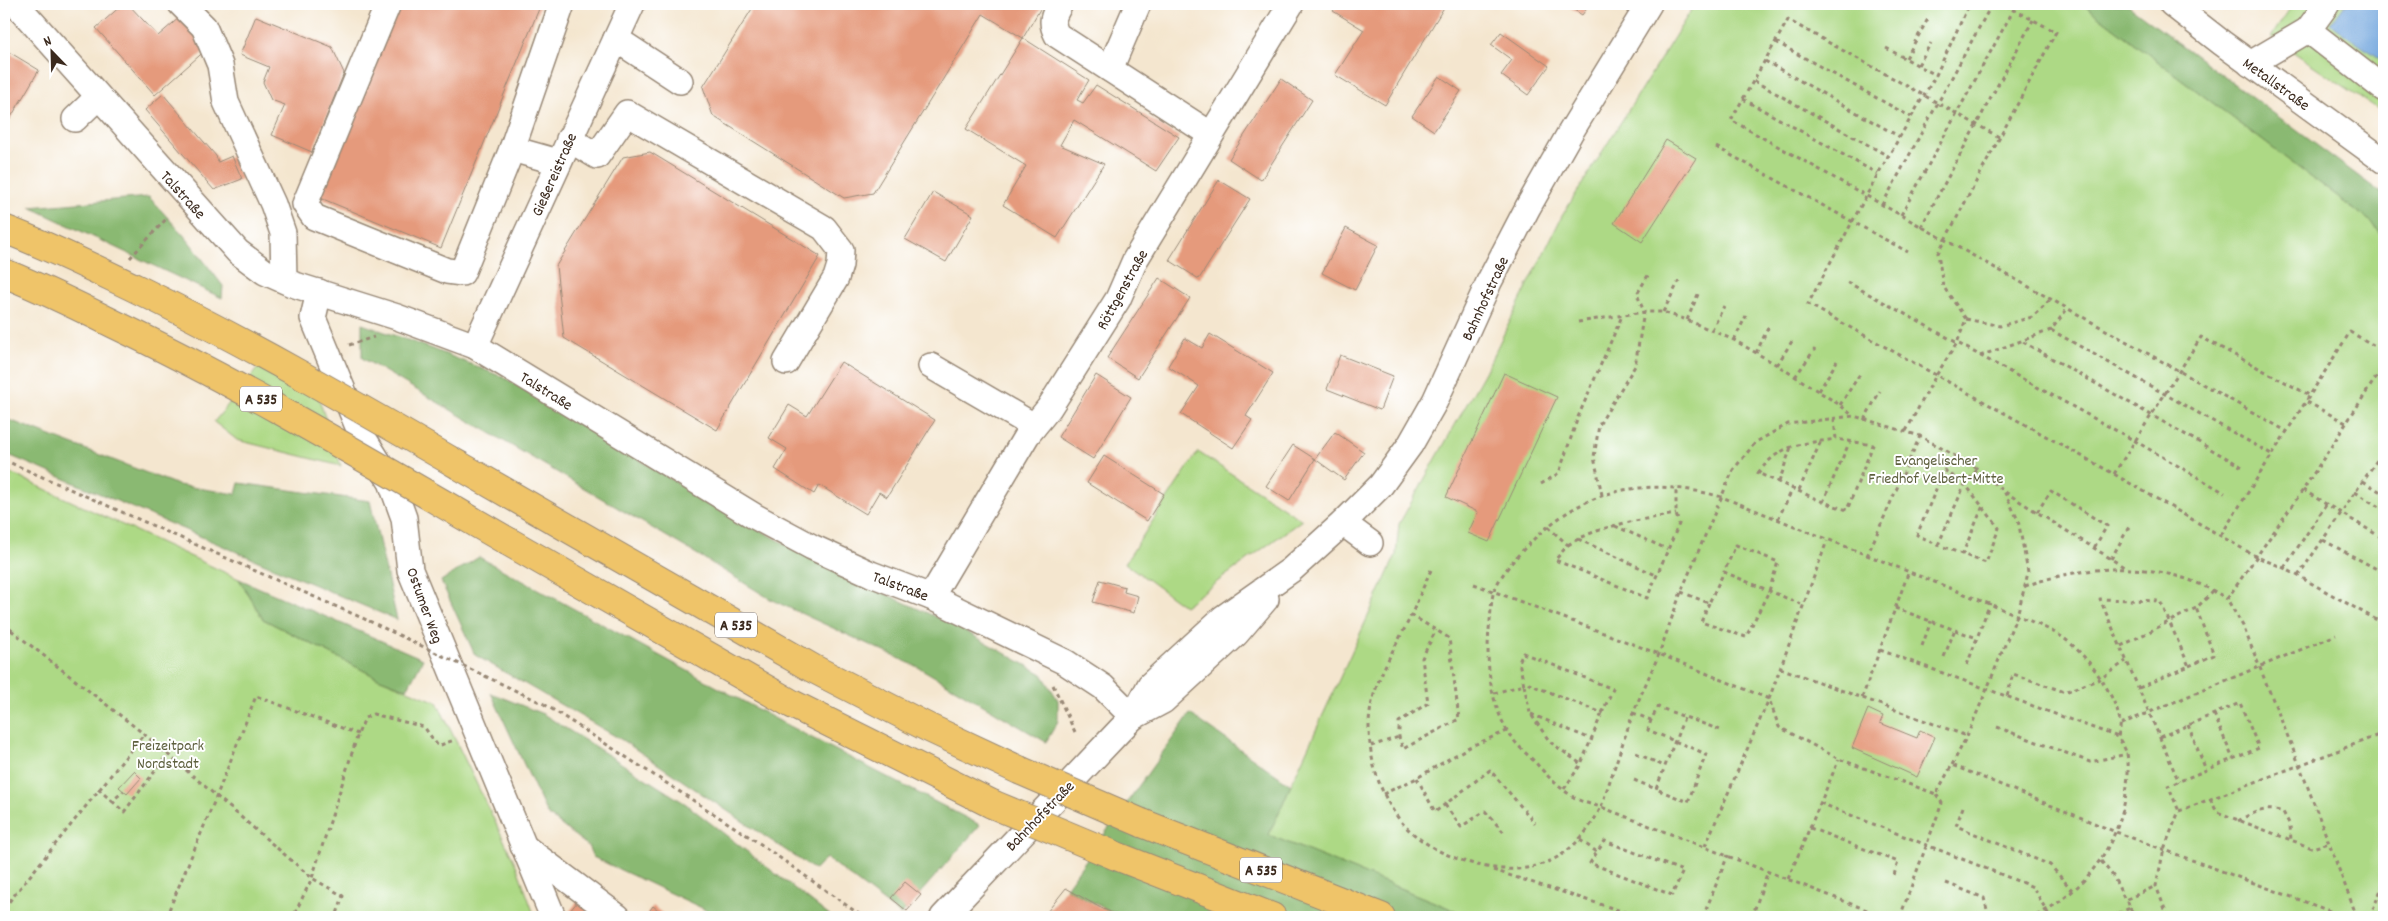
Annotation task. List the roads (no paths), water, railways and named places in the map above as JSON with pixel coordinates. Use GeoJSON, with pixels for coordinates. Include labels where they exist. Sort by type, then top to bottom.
{"type":"FeatureCollection","features":[{"type":"Feature","properties":{"kind":"highway","name":"A 535"},"geometry":{"type":"LineString","coordinates":[[4,229],[48,246],[288,366],[812,668],[927,727],[1018,770],[1142,823],[1381,917]]}},
{"type":"Feature","properties":{"kind":"highway","name":"A 535"},"geometry":{"type":"LineString","coordinates":[[4,273],[30,283],[165,348],[268,403],[792,704],[992,804],[1114,855],[1272,917]]}},
{"type":"Feature","properties":{"kind":"street","name":"Talstraße"},"geometry":{"type":"LineString","coordinates":[[16,4],[238,252],[265,272],[475,346],[754,516],[871,574],[931,597],[1084,674],[1103,687],[1133,717]]}},
{"type":"Feature","properties":{"kind":"street"},"geometry":{"type":"LineString","coordinates":[[181,4],[204,27],[220,65],[226,102],[273,204],[283,233],[284,280]]}},
{"type":"Feature","properties":{"kind":"street"},"geometry":{"type":"LineString","coordinates":[[388,4],[305,204],[314,218],[447,271],[462,273],[512,149],[562,4]]}},
{"type":"Feature","properties":{"kind":"street","name":"Gießereistraße"},"geometry":{"type":"LineString","coordinates":[[475,346],[568,139],[632,4]]}},
{"type":"Feature","properties":{"kind":"street"},"geometry":{"type":"LineString","coordinates":[[1060,4],[1053,15],[1052,26],[1057,35],[1210,134]]}},
{"type":"Feature","properties":{"kind":"street"},"geometry":{"type":"LineString","coordinates":[[1110,69],[1138,4]]}},
{"type":"Feature","properties":{"kind":"street","name":"Röttgenstraße"},"geometry":{"type":"LineString","coordinates":[[931,597],[1034,426],[1049,408],[1118,298],[1135,260],[1210,134],[1291,4]]}},
{"type":"Feature","properties":{"kind":"street","name":"Bahnhofstraße"},"geometry":{"type":"LineString","coordinates":[[946,916],[1133,717],[1163,701],[1236,634],[1291,570],[1343,523],[1380,485],[1410,445],[1435,401],[1489,282],[1528,208],[1570,133],[1649,4]]}},
{"type":"Feature","properties":{"kind":"street","name":"Metallstraße"},"geometry":{"type":"LineString","coordinates":[[2172,4],[2250,64],[2384,161]]}},
{"type":"Feature","properties":{"kind":"street"},"geometry":{"type":"LineString","coordinates":[[2250,64],[2308,30],[2327,4]]}},
{"type":"Feature","properties":{"kind":"street"},"geometry":{"type":"LineString","coordinates":[[2308,30],[2384,89]]}},
{"type":"Feature","properties":{"kind":"street"},"geometry":{"type":"LineString","coordinates":[[616,39],[680,81]]}},
{"type":"Feature","properties":{"kind":"street"},"geometry":{"type":"LineString","coordinates":[[75,119],[98,97]]}},
{"type":"Feature","properties":{"kind":"street"},"geometry":{"type":"LineString","coordinates":[[568,139],[597,156],[627,113],[824,228],[841,250],[840,265],[836,278],[786,362]]}},
{"type":"Feature","properties":{"kind":"street"},"geometry":{"type":"LineString","coordinates":[[512,149],[558,162]]}},
{"type":"Feature","properties":{"kind":"street","name":"Ostumer Weg"},"geometry":{"type":"LineString","coordinates":[[318,292],[313,318],[361,434],[390,482],[404,518],[410,570],[553,917]]}},
{"type":"Feature","properties":{"kind":"street"},"geometry":{"type":"LineString","coordinates":[[931,366],[1034,426]]}},
{"type":"Feature","properties":{"kind":"street"},"geometry":{"type":"LineString","coordinates":[[1343,523],[1370,543]]}},
{"type":"Feature","properties":{"kind":"street"},"geometry":{"type":"LineString","coordinates":[[523,846],[618,917]]}},
{"type":"Feature","properties":{"kind":"water"},"geometry":{"type":"Polygon","coordinates":[[[2345,4],[2384,4],[2384,62],[2330,24],[2345,4]]]}},
{"type":"Feature","properties":{"kind":"park label","name":"Evangelischer Friedhof Velbert-Mitte"},"geometry":{"type":"Point","coordinates":[1936,468]}},
{"type":"Feature","properties":{"kind":"park label","name":"Freizeitpark Nordstadt"},"geometry":{"type":"Point","coordinates":[168,753]}}]}
